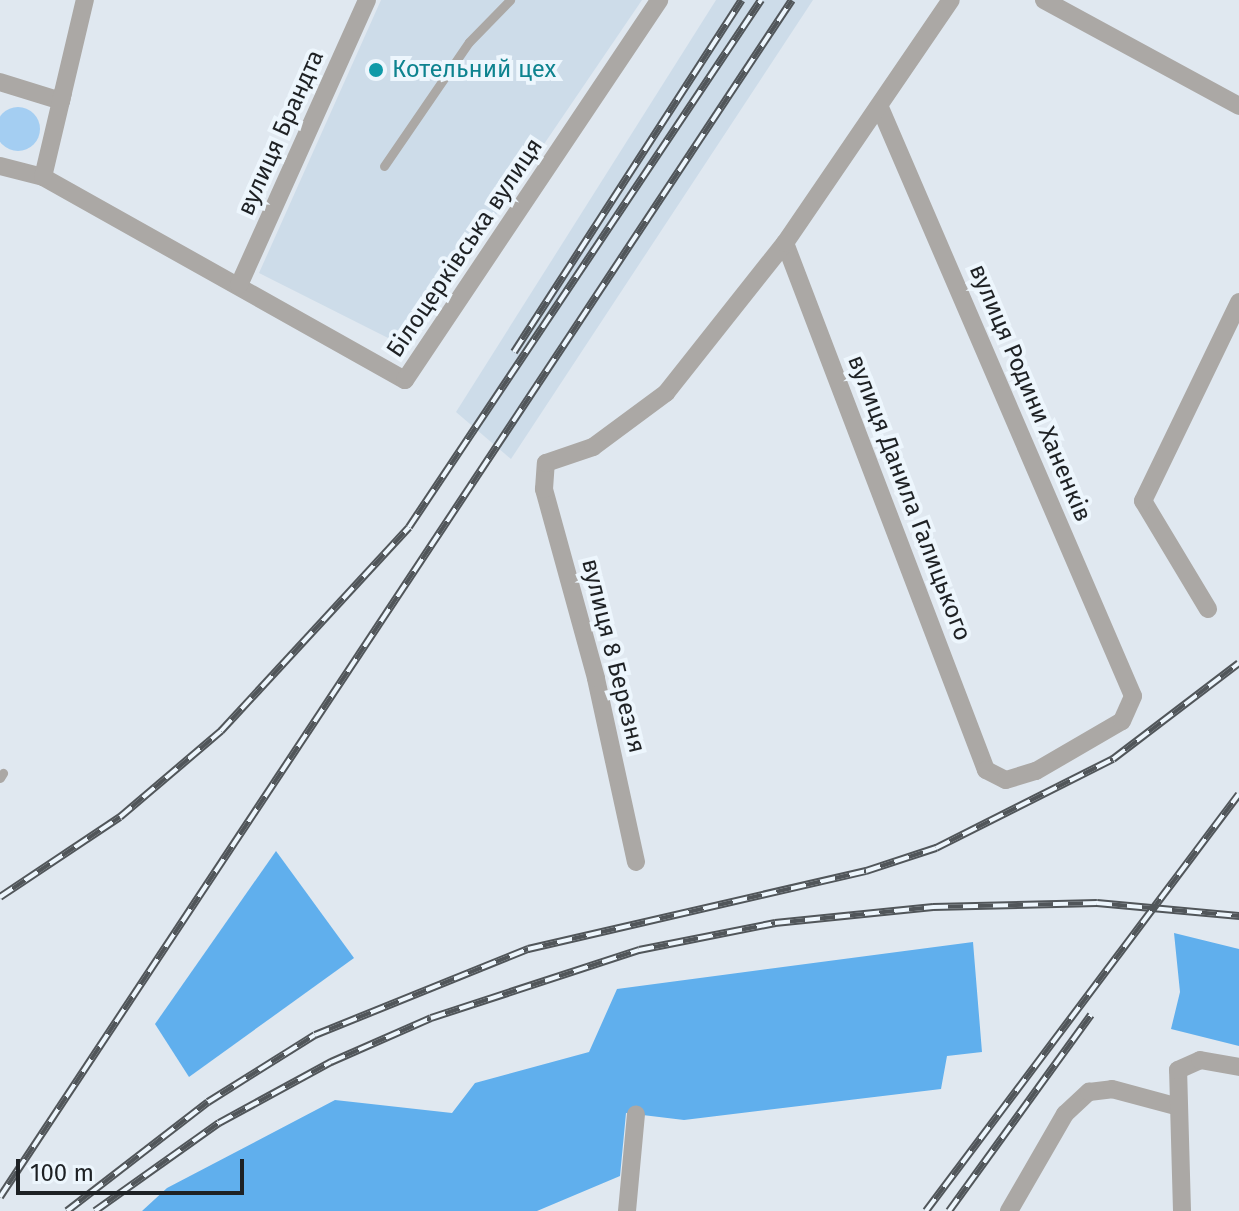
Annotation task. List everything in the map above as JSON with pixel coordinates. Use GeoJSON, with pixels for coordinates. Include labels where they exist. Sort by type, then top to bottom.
{"type":"FeatureCollection","features":[{"type":"Feature","properties":{"kind":"street"},"geometry":{"type":"LineString","coordinates":[[43,177],[85,0]]}},
{"type":"Feature","properties":{"kind":"street","name":"вулиця Брандта"},"geometry":{"type":"LineString","coordinates":[[239,285],[367,0]]}},
{"type":"Feature","properties":{"kind":"street","name":"Білоцерківська вулиця"},"geometry":{"type":"LineString","coordinates":[[0,166],[43,177],[405,380],[659,0]]}},
{"type":"Feature","properties":{"kind":"street"},"geometry":{"type":"LineString","coordinates":[[785,243],[881,110],[951,0]]}},
{"type":"Feature","properties":{"kind":"street"},"geometry":{"type":"LineString","coordinates":[[1044,0],[1239,106]]}},
{"type":"Feature","properties":{"kind":"street"},"geometry":{"type":"LineString","coordinates":[[0,82],[61,101]]}},
{"type":"Feature","properties":{"kind":"street","name":"вулиця Родини Ханенків"},"geometry":{"type":"LineString","coordinates":[[881,110],[1133,696],[1122,721],[1036,771],[1006,780],[986,770]]}},
{"type":"Feature","properties":{"kind":"street","name":"вулиця 8 Березня"},"geometry":{"type":"LineString","coordinates":[[636,862],[596,678],[544,489],[546,463],[605,440],[666,393],[785,243]]}},
{"type":"Feature","properties":{"kind":"street","name":"вулиця Данила Галицького"},"geometry":{"type":"LineString","coordinates":[[785,243],[986,770]]}},
{"type":"Feature","properties":{"kind":"street"},"geometry":{"type":"LineString","coordinates":[[1208,609],[1143,501],[1239,302]]}},
{"type":"Feature","properties":{"kind":"street"},"geometry":{"type":"LineString","coordinates":[[1182,1211],[1175,1106],[1178,1070],[1188,1062],[1239,1067]]}},
{"type":"Feature","properties":{"kind":"street"},"geometry":{"type":"LineString","coordinates":[[1009,1211],[1065,1114],[1089,1092],[1112,1089],[1175,1106]]}},
{"type":"Feature","properties":{"kind":"street"},"geometry":{"type":"LineString","coordinates":[[627,1211],[636,1114]]}},
{"type":"Feature","properties":{"kind":"lane"},"geometry":{"type":"LineString","coordinates":[[384,166],[469,42],[510,0]]}},
{"type":"Feature","properties":{"kind":"shaded area"},"geometry":{"type":"Polygon","coordinates":[[[381,0],[642,0],[406,347],[259,273],[381,0]]]}},
{"type":"Feature","properties":{"kind":"shaded area"},"geometry":{"type":"Polygon","coordinates":[[[716,0],[813,0],[511,459],[456,412],[716,0]]]}},
{"type":"Feature","properties":{"kind":"shaded area"},"geometry":{"type":"Polygon","coordinates":[[[18,107],[34,113],[40,129],[34,145],[18,151],[2,145],[-4,129],[2,113],[18,107]]]}},
{"type":"Feature","properties":{"kind":"shaded area"},"geometry":{"type":"Polygon","coordinates":[[[276,851],[354,958],[189,1077],[155,1024],[276,851]]]}},
{"type":"Feature","properties":{"kind":"shaded area"},"geometry":{"type":"Polygon","coordinates":[[[1174,933],[1239,949],[1239,1046],[1171,1029],[1180,992],[1174,933]]]}},
{"type":"Feature","properties":{"kind":"shaded area"},"geometry":{"type":"Polygon","coordinates":[[[973,942],[982,1052],[947,1056],[941,1089],[684,1120],[626,1113],[620,1176],[537,1211],[142,1211],[167,1188],[335,1100],[452,1113],[475,1083],[589,1052],[617,989],[973,942]]]}},
{"type":"Feature","properties":{"kind":"railway"},"geometry":{"type":"LineString","coordinates":[[514,352],[742,0]]}},
{"type":"Feature","properties":{"kind":"railway"},"geometry":{"type":"LineString","coordinates":[[0,897],[120,817],[221,731],[409,527],[761,0]]}},
{"type":"Feature","properties":{"kind":"railway"},"geometry":{"type":"LineString","coordinates":[[0,1197],[792,0]]}},
{"type":"Feature","properties":{"kind":"railway"},"geometry":{"type":"LineString","coordinates":[[67,1211],[208,1102],[315,1035],[528,949],[866,871],[936,848],[1113,759],[1239,663]]}},
{"type":"Feature","properties":{"kind":"railway"},"geometry":{"type":"LineString","coordinates":[[926,1211],[1239,794]]}},
{"type":"Feature","properties":{"kind":"railway"},"geometry":{"type":"LineString","coordinates":[[95,1211],[219,1123],[331,1062],[431,1018],[639,950],[775,923],[933,907],[1097,903],[1239,916]]}},
{"type":"Feature","properties":{"kind":"railway"},"geometry":{"type":"LineString","coordinates":[[949,1211],[1091,1015]]}},
{"type":"Feature","properties":{"kind":"place","name":"Котельний цех"},"geometry":{"type":"Point","coordinates":[376,70]}}]}
